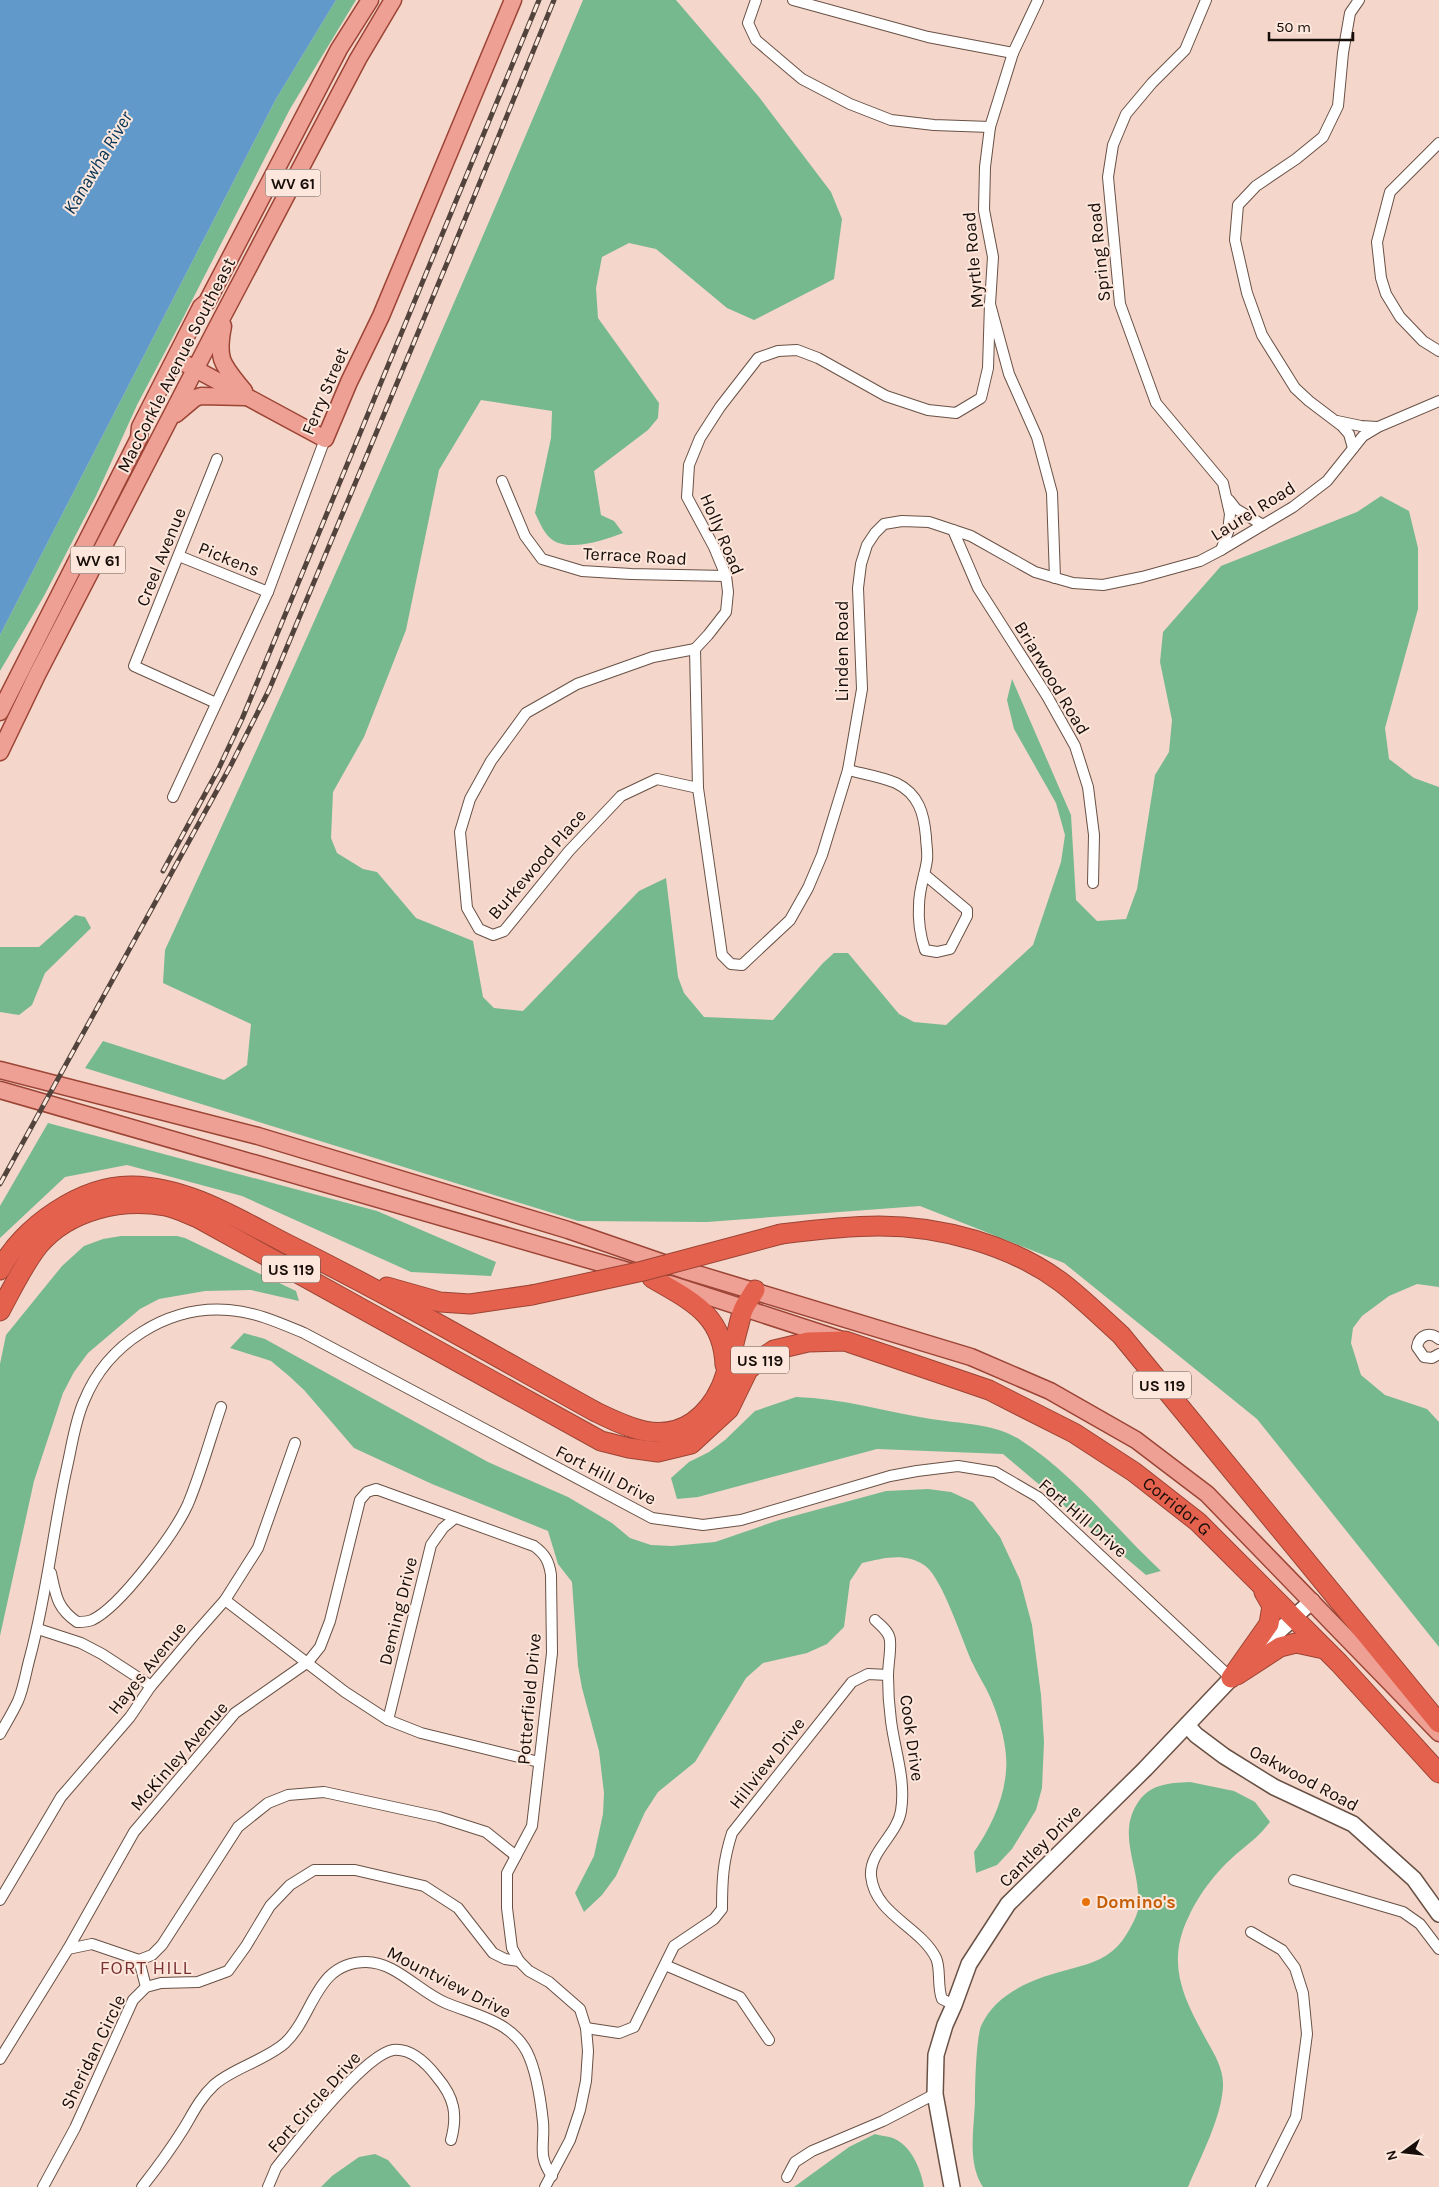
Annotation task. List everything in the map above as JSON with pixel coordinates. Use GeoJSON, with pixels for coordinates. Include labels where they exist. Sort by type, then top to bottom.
{"type":"FeatureCollection","features":[{"type":"Feature","properties":{"kind":"highway","name":"US 119"},"geometry":{"type":"LineString","coordinates":[[0,1270],[29,1233],[68,1204],[87,1196],[129,1186],[171,1191],[213,1207],[357,1279],[440,1302],[470,1304],[532,1295],[643,1270],[781,1234],[831,1227],[880,1226],[916,1228],[962,1238],[1012,1253],[1060,1282],[1120,1335],[1439,1723]]}},
{"type":"Feature","properties":{"kind":"highway","name":"US 119"},"geometry":{"type":"LineString","coordinates":[[0,1311],[39,1246],[54,1232],[83,1213],[110,1206],[166,1206],[198,1218],[601,1441],[629,1448],[658,1452],[691,1444],[708,1431],[729,1409],[748,1370],[774,1350],[808,1342],[845,1341]]}},
{"type":"Feature","properties":{"kind":"highway"},"geometry":{"type":"LineString","coordinates":[[652,1278],[694,1303],[711,1320],[722,1342],[726,1374]]}},
{"type":"Feature","properties":{"kind":"highway"},"geometry":{"type":"LineString","coordinates":[[357,1279],[596,1412],[630,1428],[653,1433],[673,1432],[690,1424],[716,1400],[755,1290]]}},
{"type":"Feature","properties":{"kind":"highway"},"geometry":{"type":"LineString","coordinates":[[708,1431],[724,1405],[732,1385],[749,1308]]}},
{"type":"Feature","properties":{"kind":"highway","name":"Corridor G"},"geometry":{"type":"LineString","coordinates":[[845,1341],[989,1390],[1074,1433],[1134,1472],[1191,1517],[1248,1571],[1326,1650],[1439,1773]]}},
{"type":"Feature","properties":{"kind":"highway"},"geometry":{"type":"LineString","coordinates":[[1231,1678],[1269,1624],[1272,1615],[1272,1606],[1248,1571]]}},
{"type":"Feature","properties":{"kind":"highway"},"geometry":{"type":"LineString","coordinates":[[1231,1678],[1280,1647],[1296,1643],[1326,1650]]}},
{"type":"Feature","properties":{"kind":"main road","name":"MacCorkle Avenue Southeast"},"geometry":{"type":"LineString","coordinates":[[0,752],[37,675],[169,421],[189,365],[207,302],[339,49],[370,0]]}},
{"type":"Feature","properties":{"kind":"main road","name":"MacCorkle Avenue Southeast"},"geometry":{"type":"LineString","coordinates":[[0,712],[139,438],[148,428],[227,309],[358,59],[393,0]]}},
{"type":"Feature","properties":{"kind":"main road","name":"Ferry Street"},"geometry":{"type":"LineString","coordinates":[[326,439],[349,382],[384,307],[513,0]]}},
{"type":"Feature","properties":{"kind":"main road","name":"MacCorkle Avenue Southeast"},"geometry":{"type":"LineString","coordinates":[[139,438],[140,427],[201,307],[207,302]]}},
{"type":"Feature","properties":{"kind":"main road"},"geometry":{"type":"LineString","coordinates":[[227,309],[219,346],[223,365],[248,397]]}},
{"type":"Feature","properties":{"kind":"main road"},"geometry":{"type":"LineString","coordinates":[[189,365],[326,439]]}},
{"type":"Feature","properties":{"kind":"main road"},"geometry":{"type":"LineString","coordinates":[[169,421],[195,398],[201,396],[248,397]]}},
{"type":"Feature","properties":{"kind":"main road"},"geometry":{"type":"LineString","coordinates":[[0,1070],[258,1136],[568,1230],[684,1270],[971,1357],[1050,1391],[1136,1440],[1208,1494],[1439,1733]]}},
{"type":"Feature","properties":{"kind":"main road"},"geometry":{"type":"LineString","coordinates":[[0,1090],[652,1278],[749,1308],[845,1341]]}},
{"type":"Feature","properties":{"kind":"street"},"geometry":{"type":"LineString","coordinates":[[756,0],[748,23],[756,40],[802,79],[850,104],[892,120],[934,126],[990,127]]}},
{"type":"Feature","properties":{"kind":"street"},"geometry":{"type":"LineString","coordinates":[[793,0],[928,37],[1013,53]]}},
{"type":"Feature","properties":{"kind":"street","name":"Myrtle Road"},"geometry":{"type":"LineString","coordinates":[[1038,0],[1013,53],[990,127],[985,167],[984,210],[993,257],[990,304],[1009,374],[1037,437],[1052,493],[1055,578]]}},
{"type":"Feature","properties":{"kind":"street","name":"Spring Road"},"geometry":{"type":"LineString","coordinates":[[1206,0],[1185,50],[1152,83],[1126,114],[1113,145],[1108,177],[1120,304],[1156,403],[1224,483],[1230,514],[1228,532],[1221,550]]}},
{"type":"Feature","properties":{"kind":"street"},"geometry":{"type":"LineString","coordinates":[[1353,448],[1346,430],[1295,388],[1262,335],[1247,293],[1235,240],[1238,205],[1256,186],[1296,159],[1323,137],[1338,106],[1343,53],[1350,13],[1359,0]]}},
{"type":"Feature","properties":{"kind":"street"},"geometry":{"type":"LineString","coordinates":[[1439,143],[1390,192],[1377,242],[1381,278],[1386,294],[1400,317],[1423,341],[1439,351]]}},
{"type":"Feature","properties":{"kind":"street","name":"Holly Road"},"geometry":{"type":"LineString","coordinates":[[695,649],[726,612],[728,592],[726,576],[714,547],[687,498],[689,465],[700,438],[720,407],[758,358],[778,350],[797,350],[818,358],[886,396],[928,410],[956,413],[981,398],[988,368],[990,304]]}},
{"type":"Feature","properties":{"kind":"street","name":"Laurel Road"},"geometry":{"type":"LineString","coordinates":[[1055,578],[1073,583],[1103,585],[1178,569],[1200,562],[1293,507],[1327,481],[1363,436],[1378,427],[1439,401]]}},
{"type":"Feature","properties":{"kind":"street"},"geometry":{"type":"LineString","coordinates":[[1335,420],[1362,426],[1378,427]]}},
{"type":"Feature","properties":{"kind":"street","name":"Ferry Street"},"geometry":{"type":"LineString","coordinates":[[173,797],[268,592],[326,439]]}},
{"type":"Feature","properties":{"kind":"street","name":"Creel Avenue"},"geometry":{"type":"LineString","coordinates":[[216,703],[134,666],[217,458]]}},
{"type":"Feature","properties":{"kind":"street","name":"Terrace Road"},"geometry":{"type":"LineString","coordinates":[[502,481],[525,536],[542,559],[582,571],[726,576]]}},
{"type":"Feature","properties":{"kind":"street","name":"Spring Road"},"geometry":{"type":"LineString","coordinates":[[1228,499],[1236,509],[1263,525]]}},
{"type":"Feature","properties":{"kind":"street","name":"Linden Road"},"geometry":{"type":"LineString","coordinates":[[698,788],[722,955],[731,964],[742,966],[790,920],[808,888],[822,855],[848,770],[862,689],[858,588],[861,564],[867,545],[875,533],[884,524],[902,521],[929,522],[989,544],[1034,572],[1055,578]]}},
{"type":"Feature","properties":{"kind":"street","name":"Briarwood Road"},"geometry":{"type":"LineString","coordinates":[[952,530],[978,588],[1047,696],[1075,746],[1088,787],[1094,835],[1093,882]]}},
{"type":"Feature","properties":{"kind":"street","name":"Pickens"},"geometry":{"type":"LineString","coordinates":[[179,556],[268,592]]}},
{"type":"Feature","properties":{"kind":"street"},"geometry":{"type":"LineString","coordinates":[[695,649],[698,788]]}},
{"type":"Feature","properties":{"kind":"street","name":"Burkewood Place"},"geometry":{"type":"LineString","coordinates":[[695,649],[653,657],[619,668],[577,684],[526,713],[491,761],[470,799],[460,832],[467,908],[479,929],[493,935],[504,931],[569,851],[621,796],[657,779],[698,788]]}},
{"type":"Feature","properties":{"kind":"street"},"geometry":{"type":"LineString","coordinates":[[848,770],[896,783],[916,799],[924,816],[928,858],[924,874],[918,904],[921,937],[925,950],[943,951],[950,949],[967,916],[967,910],[924,874]]}},
{"type":"Feature","properties":{"kind":"street","name":"Fort Hill Drive"},"geometry":{"type":"LineString","coordinates":[[0,1734],[18,1700],[38,1629],[50,1570],[60,1500],[84,1401],[95,1379],[111,1359],[141,1332],[173,1316],[212,1310],[239,1311],[272,1320],[304,1333],[652,1518],[703,1525],[741,1520],[890,1476],[916,1471],[958,1466],[995,1472],[1038,1497],[1231,1678]]}},
{"type":"Feature","properties":{"kind":"street"},"geometry":{"type":"LineString","coordinates":[[1439,1339],[1433,1334],[1425,1335],[1419,1340],[1418,1347],[1424,1357],[1432,1358],[1439,1354]]}},
{"type":"Feature","properties":{"kind":"street"},"geometry":{"type":"LineString","coordinates":[[50,1570],[56,1599],[64,1613],[77,1622],[90,1621],[109,1609],[120,1598],[172,1530],[187,1505],[221,1407]]}},
{"type":"Feature","properties":{"kind":"street","name":"Hayes Avenue"},"geometry":{"type":"LineString","coordinates":[[0,1900],[61,1796],[130,1717],[152,1686],[225,1600],[258,1548],[295,1444]]}},
{"type":"Feature","properties":{"kind":"street","name":"Potterfield Drive"},"geometry":{"type":"LineString","coordinates":[[376,1490],[534,1546],[543,1553],[549,1562],[551,1575],[552,1653],[532,1826],[525,1844],[507,1873],[507,1908],[512,1948],[519,1961]]}},
{"type":"Feature","properties":{"kind":"street","name":"McKinley Avenue"},"geometry":{"type":"LineString","coordinates":[[0,2059],[68,1949],[134,1832],[235,1713],[308,1662],[320,1647],[330,1621],[360,1500],[367,1492],[376,1490]]}},
{"type":"Feature","properties":{"kind":"street","name":"Deming Drive"},"geometry":{"type":"LineString","coordinates":[[388,1720],[431,1544],[443,1528],[455,1518]]}},
{"type":"Feature","properties":{"kind":"street"},"geometry":{"type":"LineString","coordinates":[[225,1600],[345,1692],[388,1720],[422,1733],[539,1762]]}},
{"type":"Feature","properties":{"kind":"street","name":"Cantley Drive"},"geometry":{"type":"LineString","coordinates":[[952,2187],[935,2094],[936,2055],[945,2025],[969,1964],[1008,1904],[1041,1874],[1231,1678],[1312,1601]]}},
{"type":"Feature","properties":{"kind":"street","name":"Cook Drive"},"geometry":{"type":"LineString","coordinates":[[875,1620],[885,1629],[890,1640],[888,1675],[891,1722],[903,1788],[901,1813],[892,1834],[876,1855],[871,1874],[874,1890],[884,1906],[924,1942],[937,1959],[939,1992],[942,1999],[954,2005]]}},
{"type":"Feature","properties":{"kind":"street"},"geometry":{"type":"LineString","coordinates":[[77,1622],[81,1643]]}},
{"type":"Feature","properties":{"kind":"street"},"geometry":{"type":"LineString","coordinates":[[38,1629],[81,1643],[152,1686]]}},
{"type":"Feature","properties":{"kind":"street","name":"Hillview Drive"},"geometry":{"type":"LineString","coordinates":[[664,1965],[674,1946],[714,1920],[722,1909],[724,1858],[732,1833],[852,1682],[868,1674],[888,1675]]}},
{"type":"Feature","properties":{"kind":"street","name":"Oakwood Road"},"geometry":{"type":"LineString","coordinates":[[1187,1725],[1196,1735],[1224,1756],[1266,1782],[1353,1824],[1414,1879],[1439,1914]]}},
{"type":"Feature","properties":{"kind":"street"},"geometry":{"type":"LineString","coordinates":[[68,1949],[92,1944],[138,1960],[152,1955],[162,1946],[238,1827],[268,1803],[288,1795],[324,1792],[439,1817],[486,1832],[516,1856]]}},
{"type":"Feature","properties":{"kind":"street","name":"Sheridan Circle"},"geometry":{"type":"LineString","coordinates":[[43,2187],[75,2128],[133,2000],[146,1987],[161,1983],[198,1982],[228,1971],[246,1946],[270,1906],[290,1885],[314,1870],[355,1870],[424,1886],[458,1908],[493,1953],[505,1959],[519,1961],[529,1971],[549,1982],[580,2009],[586,2028],[588,2052],[586,2080],[580,2110],[570,2140],[546,2187]]}},
{"type":"Feature","properties":{"kind":"street"},"geometry":{"type":"LineString","coordinates":[[1294,1880],[1403,1912],[1420,1924],[1439,1949]]}},
{"type":"Feature","properties":{"kind":"street"},"geometry":{"type":"LineString","coordinates":[[1250,1932],[1282,1950],[1295,1968],[1303,1994],[1307,2034],[1296,2117],[1261,2187]]}},
{"type":"Feature","properties":{"kind":"street"},"geometry":{"type":"LineString","coordinates":[[138,1960],[146,1987]]}},
{"type":"Feature","properties":{"kind":"street","name":"Mountview Drive"},"geometry":{"type":"LineString","coordinates":[[142,2187],[178,2136],[200,2099],[215,2084],[267,2055],[285,2042],[327,1978],[351,1963],[366,1962],[378,1963],[444,2002],[485,2017],[511,2031],[527,2052],[536,2084],[543,2123],[542,2156],[545,2166],[552,2176]]}},
{"type":"Feature","properties":{"kind":"street"},"geometry":{"type":"LineString","coordinates":[[586,2028],[619,2033],[634,2027],[664,1965],[740,1997],[769,2040]]}},
{"type":"Feature","properties":{"kind":"street","name":"Fort Circle Drive"},"geometry":{"type":"LineString","coordinates":[[268,2187],[276,2168],[361,2070],[380,2056],[394,2050],[421,2059],[445,2086],[453,2105],[456,2122],[451,2140]]}},
{"type":"Feature","properties":{"kind":"street"},"geometry":{"type":"LineString","coordinates":[[787,2177],[795,2162],[812,2151],[883,2121],[935,2094]]}},
{"type":"Feature","properties":{"kind":"green space"},"geometry":{"type":"Polygon","coordinates":[[[336,0],[356,0],[290,109],[137,405],[96,496],[44,596],[0,671],[0,635],[276,99],[336,0]]]}},
{"type":"Feature","properties":{"kind":"green space"},"geometry":{"type":"Polygon","coordinates":[[[583,0],[676,0],[759,97],[831,192],[842,219],[834,279],[754,320],[727,308],[656,249],[629,243],[602,257],[596,288],[598,318],[659,403],[658,418],[648,430],[594,471],[601,515],[614,521],[623,533],[596,542],[575,545],[565,545],[549,537],[535,513],[551,438],[552,411],[481,400],[439,470],[406,630],[364,737],[333,792],[331,838],[337,853],[363,869],[377,872],[416,918],[473,941],[483,997],[494,1008],[523,1011],[639,891],[666,878],[678,977],[684,993],[704,1017],[773,1020],[834,953],[848,953],[899,1014],[914,1022],[946,1025],[1033,945],[1061,862],[1065,835],[1056,803],[1014,729],[1007,700],[1012,679],[1071,815],[1076,900],[1097,921],[1126,919],[1137,889],[1155,775],[1169,752],[1172,720],[1160,662],[1163,632],[1221,566],[1357,512],[1381,496],[1409,511],[1418,548],[1418,609],[1385,728],[1389,759],[1414,778],[1439,787],[1439,1287],[1417,1284],[1389,1296],[1362,1316],[1353,1328],[1351,1343],[1361,1375],[1385,1395],[1427,1409],[1439,1422],[1439,1647],[1257,1419],[1064,1263],[920,1206],[707,1222],[578,1221],[85,1068],[103,1041],[224,1080],[247,1065],[251,1024],[163,983],[165,950],[273,714],[378,477],[482,239],[583,0]]]}},
{"type":"Feature","properties":{"kind":"green space"},"geometry":{"type":"Polygon","coordinates":[[[75,915],[85,917],[91,928],[45,973],[32,1005],[19,1015],[0,1012],[0,947],[39,947],[75,915]]]}},
{"type":"Feature","properties":{"kind":"green space"},"geometry":{"type":"Polygon","coordinates":[[[48,1123],[377,1211],[496,1262],[491,1276],[411,1272],[242,1196],[127,1165],[65,1177],[0,1238],[0,1206],[48,1123]]]}},
{"type":"Feature","properties":{"kind":"green space"},"geometry":{"type":"Polygon","coordinates":[[[121,1236],[177,1236],[185,1238],[296,1291],[299,1301],[251,1290],[205,1291],[159,1299],[140,1309],[88,1353],[74,1372],[63,1393],[34,1481],[0,1636],[0,1364],[6,1335],[62,1266],[84,1246],[103,1239],[121,1236]]]}},
{"type":"Feature","properties":{"kind":"green space"},"geometry":{"type":"Polygon","coordinates":[[[244,1333],[265,1339],[488,1462],[568,1497],[612,1523],[630,1538],[651,1545],[672,1546],[715,1542],[779,1520],[886,1491],[928,1489],[951,1492],[973,1502],[1000,1537],[1020,1580],[1032,1625],[1041,1695],[1044,1742],[1042,1788],[1036,1810],[1012,1849],[997,1865],[976,1873],[974,1852],[995,1814],[1005,1782],[1006,1754],[1001,1728],[991,1699],[973,1664],[938,1582],[924,1565],[917,1561],[902,1557],[886,1558],[862,1563],[850,1581],[844,1627],[827,1644],[807,1653],[763,1663],[746,1678],[695,1762],[658,1792],[645,1812],[616,1876],[602,1895],[584,1912],[575,1893],[594,1856],[603,1814],[604,1793],[599,1751],[578,1666],[572,1582],[558,1564],[548,1531],[432,1484],[354,1448],[304,1390],[271,1361],[230,1348],[244,1333]]]}},
{"type":"Feature","properties":{"kind":"green space"},"geometry":{"type":"Polygon","coordinates":[[[796,1397],[830,1400],[942,1421],[976,1425],[1009,1434],[1019,1439],[1058,1468],[1161,1571],[1146,1575],[1003,1454],[877,1449],[698,1497],[677,1499],[671,1478],[689,1462],[709,1452],[725,1440],[755,1411],[796,1397]]]}},
{"type":"Feature","properties":{"kind":"green space"},"geometry":{"type":"Polygon","coordinates":[[[1190,1782],[1234,1791],[1255,1802],[1270,1822],[1256,1838],[1233,1857],[1211,1880],[1189,1916],[1178,1950],[1180,1981],[1185,1996],[1218,2063],[1223,2081],[1221,2099],[1214,2125],[1188,2187],[983,2187],[978,2178],[973,2157],[977,2052],[981,2026],[997,2003],[1020,1987],[1094,1961],[1107,1955],[1117,1947],[1132,1925],[1139,1905],[1129,1836],[1129,1825],[1132,1815],[1137,1804],[1147,1792],[1167,1784],[1190,1782]]]}},
{"type":"Feature","properties":{"kind":"green space"},"geometry":{"type":"Polygon","coordinates":[[[875,2134],[893,2138],[906,2147],[918,2166],[924,2187],[794,2187],[849,2147],[875,2134]]]}},
{"type":"Feature","properties":{"kind":"green space"},"geometry":{"type":"Polygon","coordinates":[[[375,2154],[388,2160],[411,2187],[321,2187],[332,2176],[359,2157],[375,2154]]]}},
{"type":"Feature","properties":{"kind":"water","name":"Kanawha River"},"geometry":{"type":"Polygon","coordinates":[[[0,0],[336,0],[276,99],[0,635],[0,0]]]}},
{"type":"Feature","properties":{"kind":"railway"},"geometry":{"type":"LineString","coordinates":[[163,871],[218,770],[242,719],[539,0]]}},
{"type":"Feature","properties":{"kind":"railway"},"geometry":{"type":"LineString","coordinates":[[0,1184],[231,765],[269,690],[450,256],[554,0]]}},
{"type":"Feature","properties":{"kind":"place","name":"Domino's"},"geometry":{"type":"Point","coordinates":[1086,1902]}},
{"type":"Feature","properties":{"kind":"district","name":"FORT HILL"},"geometry":{"type":"Point","coordinates":[146,1968]}}]}
